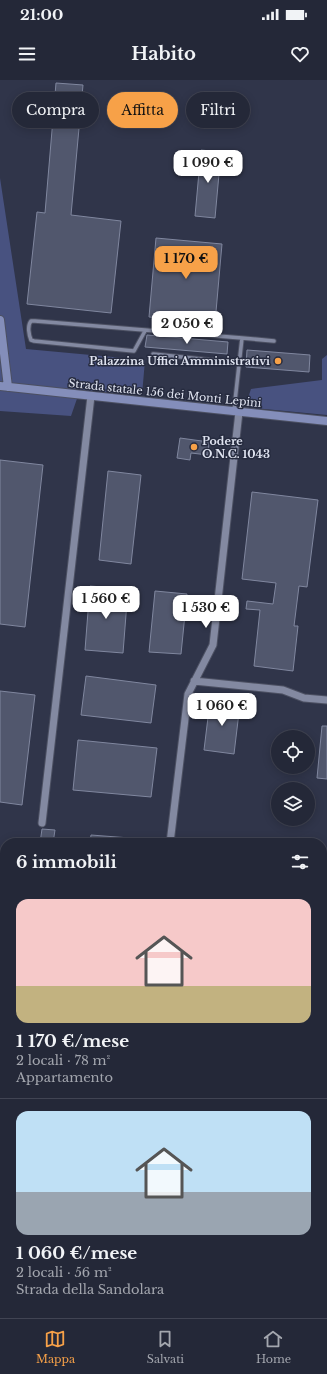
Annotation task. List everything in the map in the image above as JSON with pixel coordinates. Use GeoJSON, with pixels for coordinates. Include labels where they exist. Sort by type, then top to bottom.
{"type":"FeatureCollection","features":[{"type":"Feature","properties":{"kind":"main road"},"geometry":{"type":"LineString","coordinates":[[0,320],[4,387]]}},
{"type":"Feature","properties":{"kind":"main road","name":"Strada statale 156 dei Monti Lepini"},"geometry":{"type":"LineString","coordinates":[[4,387],[327,421]]}},
{"type":"Feature","properties":{"kind":"street"},"geometry":{"type":"LineString","coordinates":[[42,823],[91,396]]}},
{"type":"Feature","properties":{"kind":"street"},"geometry":{"type":"LineString","coordinates":[[171,838],[188,694],[213,645],[237,412]]}},
{"type":"Feature","properties":{"kind":"street"},"geometry":{"type":"LineString","coordinates":[[194,681],[283,690],[304,698],[327,700]]}},
{"type":"Feature","properties":{"kind":"lane"},"geometry":{"type":"LineString","coordinates":[[145,331],[134,351],[34,341],[31,340],[29,323],[31,321],[35,321],[274,341]]}},
{"type":"Feature","properties":{"kind":"lane"},"geometry":{"type":"LineString","coordinates":[[237,412],[239,363],[242,338]]}},
{"type":"Feature","properties":{"kind":"lane"},"geometry":{"type":"LineString","coordinates":[[153,354],[239,363]]}},
{"type":"Feature","properties":{"kind":"shaded area"},"geometry":{"type":"Polygon","coordinates":[[[0,178],[26,349],[145,360],[142,395],[80,390],[71,416],[0,411],[0,178]]]}},
{"type":"Feature","properties":{"kind":"shaded area"},"geometry":{"type":"Polygon","coordinates":[[[327,355],[327,415],[245,407],[251,389],[322,380],[322,359],[327,355]]]}},
{"type":"Feature","properties":{"kind":"building"},"geometry":{"type":"Polygon","coordinates":[[[56,83],[83,85],[82,92],[55,92],[56,83]]]}},
{"type":"Feature","properties":{"kind":"building"},"geometry":{"type":"Polygon","coordinates":[[[52,128],[79,128],[71,215],[121,221],[111,313],[27,304],[37,212],[45,213],[52,128]]]}},
{"type":"Feature","properties":{"kind":"building"},"geometry":{"type":"Polygon","coordinates":[[[201,150],[221,152],[215,218],[195,216],[201,150]]]}},
{"type":"Feature","properties":{"kind":"building"},"geometry":{"type":"Polygon","coordinates":[[[156,238],[222,244],[215,323],[149,317],[156,238]]]}},
{"type":"Feature","properties":{"kind":"building"},"geometry":{"type":"Polygon","coordinates":[[[147,335],[228,342],[227,354],[145,347],[147,335]]]}},
{"type":"Feature","properties":{"kind":"building","name":"Palazzina Uffici Amministrativi"},"geometry":{"type":"Polygon","coordinates":[[[247,350],[310,355],[309,372],[246,367],[247,350]]]}},
{"type":"Feature","properties":{"kind":"building","name":"Podere O.N.C. 1043"},"geometry":{"type":"Polygon","coordinates":[[[180,438],[209,442],[208,455],[191,453],[190,460],[177,458],[180,438]]]}},
{"type":"Feature","properties":{"kind":"building"},"geometry":{"type":"Polygon","coordinates":[[[0,460],[43,465],[25,627],[0,624],[0,460]]]}},
{"type":"Feature","properties":{"kind":"building"},"geometry":{"type":"Polygon","coordinates":[[[108,471],[141,475],[131,564],[99,560],[108,471]]]}},
{"type":"Feature","properties":{"kind":"building"},"geometry":{"type":"Polygon","coordinates":[[[252,492],[318,500],[307,587],[299,586],[294,626],[298,626],[293,671],[254,666],[260,610],[246,609],[247,601],[273,604],[276,583],[242,579],[252,492]]]}},
{"type":"Feature","properties":{"kind":"building"},"geometry":{"type":"Polygon","coordinates":[[[90,586],[128,589],[123,653],[85,650],[90,586]]]}},
{"type":"Feature","properties":{"kind":"building"},"geometry":{"type":"Polygon","coordinates":[[[155,591],[187,594],[181,654],[149,652],[155,591]]]}},
{"type":"Feature","properties":{"kind":"building"},"geometry":{"type":"Polygon","coordinates":[[[86,676],[156,685],[151,723],[81,715],[86,676]]]}},
{"type":"Feature","properties":{"kind":"building"},"geometry":{"type":"Polygon","coordinates":[[[0,691],[35,695],[22,805],[0,802],[0,691]]]}},
{"type":"Feature","properties":{"kind":"building"},"geometry":{"type":"Polygon","coordinates":[[[210,701],[240,704],[234,754],[204,750],[210,701]]]}},
{"type":"Feature","properties":{"kind":"building"},"geometry":{"type":"Polygon","coordinates":[[[322,726],[327,726],[327,779],[317,778],[322,726]]]}},
{"type":"Feature","properties":{"kind":"building"},"geometry":{"type":"Polygon","coordinates":[[[78,740],[157,748],[151,797],[73,790],[78,740]]]}},
{"type":"Feature","properties":{"kind":"building"},"geometry":{"type":"Polygon","coordinates":[[[42,829],[55,830],[54,838],[41,838],[42,829]]]}},
{"type":"Feature","properties":{"kind":"building"},"geometry":{"type":"Polygon","coordinates":[[[91,835],[130,838],[91,838],[91,835]]]}},
{"type":"Feature","properties":{"kind":"place","name":"Palazzina Uffici Amministrativi"},"geometry":{"type":"Point","coordinates":[278,361]}},
{"type":"Feature","properties":{"kind":"place","name":"Podere O.N.C. 1043"},"geometry":{"type":"Point","coordinates":[194,447]}}]}
